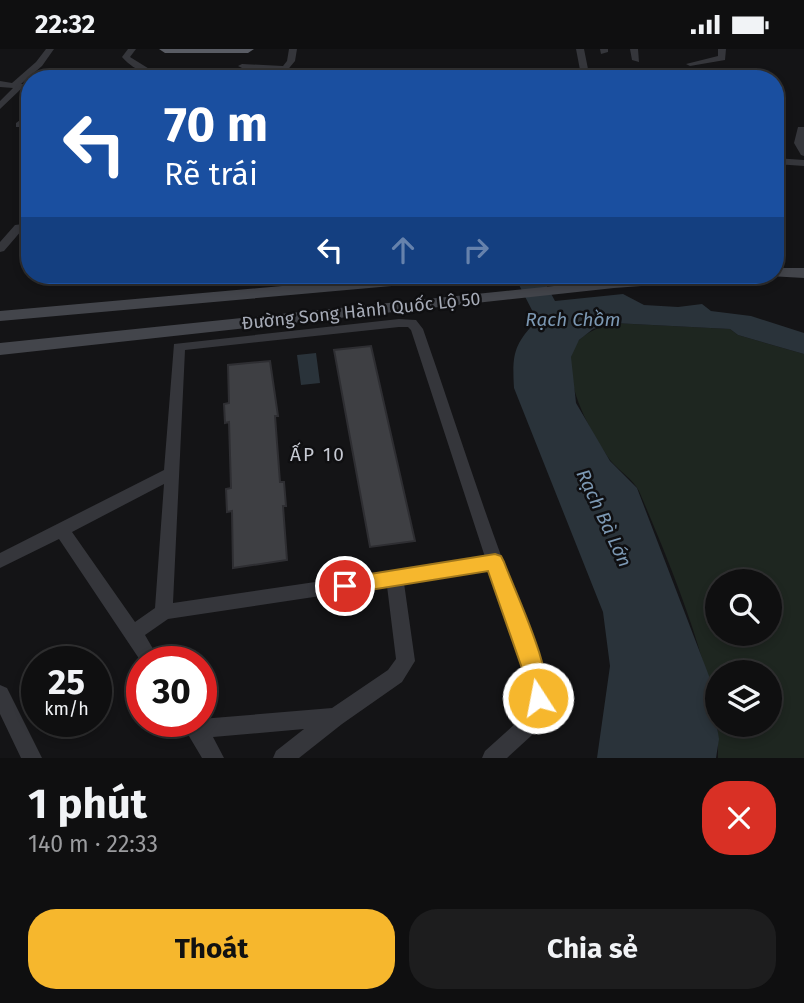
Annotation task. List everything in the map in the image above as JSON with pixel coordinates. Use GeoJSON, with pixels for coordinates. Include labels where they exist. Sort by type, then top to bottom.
{"type":"FeatureCollection","features":[{"type":"Feature","properties":{"kind":"highway"},"geometry":{"type":"LineString","coordinates":[[164,49],[248,49]]}},
{"type":"Feature","properties":{"kind":"main road"},"geometry":{"type":"LineString","coordinates":[[784,261],[804,262]]}},
{"type":"Feature","properties":{"kind":"main road"},"geometry":{"type":"LineString","coordinates":[[784,273],[804,273]]}},
{"type":"Feature","properties":{"kind":"main road","name":"Đường Song Hành Quốc Lộ 50"},"geometry":{"type":"LineString","coordinates":[[0,316],[358,284]]}},
{"type":"Feature","properties":{"kind":"main road","name":"Đường Song Hành Quốc Lộ 50"},"geometry":{"type":"LineString","coordinates":[[0,349],[619,284]]}},
{"type":"Feature","properties":{"kind":"street"},"geometry":{"type":"LineString","coordinates":[[33,70],[50,49]]}},
{"type":"Feature","properties":{"kind":"street"},"geometry":{"type":"LineString","coordinates":[[132,49],[126,57],[140,70]]}},
{"type":"Feature","properties":{"kind":"street"},"geometry":{"type":"LineString","coordinates":[[244,70],[239,69],[284,68],[291,61],[293,49]]}},
{"type":"Feature","properties":{"kind":"street"},"geometry":{"type":"LineString","coordinates":[[580,49],[584,70]]}},
{"type":"Feature","properties":{"kind":"street"},"geometry":{"type":"LineString","coordinates":[[634,49],[636,60]]}},
{"type":"Feature","properties":{"kind":"street"},"geometry":{"type":"LineString","coordinates":[[690,64],[722,58],[722,49]]}},
{"type":"Feature","properties":{"kind":"street"},"geometry":{"type":"LineString","coordinates":[[0,106],[21,81]]}},
{"type":"Feature","properties":{"kind":"street"},"geometry":{"type":"LineString","coordinates":[[0,85],[21,86]]}},
{"type":"Feature","properties":{"kind":"street"},"geometry":{"type":"LineString","coordinates":[[801,129],[799,143],[804,153]]}},
{"type":"Feature","properties":{"kind":"street"},"geometry":{"type":"LineString","coordinates":[[784,162],[804,163]]}},
{"type":"Feature","properties":{"kind":"street"},"geometry":{"type":"LineString","coordinates":[[0,249],[21,227]]}},
{"type":"Feature","properties":{"kind":"street"},"geometry":{"type":"LineString","coordinates":[[164,612],[179,347],[412,323],[417,330],[535,674],[538,698],[536,718],[492,758]]}},
{"type":"Feature","properties":{"kind":"street"},"geometry":{"type":"LineString","coordinates":[[0,561],[172,473]]}},
{"type":"Feature","properties":{"kind":"street"},"geometry":{"type":"LineString","coordinates":[[61,529],[141,646]]}},
{"type":"Feature","properties":{"kind":"street"},"geometry":{"type":"LineString","coordinates":[[132,632],[164,612],[495,562]]}},
{"type":"Feature","properties":{"kind":"street"},"geometry":{"type":"LineString","coordinates":[[283,758],[335,717],[395,676],[406,661],[395,579]]}},
{"type":"Feature","properties":{"kind":"street"},"geometry":{"type":"LineString","coordinates":[[0,694],[32,758]]}},
{"type":"Feature","properties":{"kind":"street"},"geometry":{"type":"LineString","coordinates":[[217,724],[335,717]]}},
{"type":"Feature","properties":{"kind":"street"},"geometry":{"type":"LineString","coordinates":[[201,737],[214,758]]}},
{"type":"Feature","properties":{"kind":"shaded area"},"geometry":{"type":"Polygon","coordinates":[[[614,323],[730,329],[738,335],[804,354],[804,758],[718,758],[718,737],[782,737],[782,660],[705,660],[705,669],[674,576],[639,491],[603,450],[577,398],[571,357],[576,344],[593,330],[614,323]]]}},
{"type":"Feature","properties":{"kind":"water","name":"Rạch Bà Lớn"},"geometry":{"type":"Polygon","coordinates":[[[519,284],[546,284],[555,301],[623,294],[644,305],[678,307],[702,304],[711,311],[751,316],[804,333],[804,354],[738,335],[730,329],[614,323],[593,329],[579,340],[571,357],[576,403],[610,461],[637,488],[705,666],[705,737],[719,737],[716,758],[597,758],[610,666],[603,612],[514,388],[514,358],[523,336],[537,320],[519,284]]]}},
{"type":"Feature","properties":{"kind":"water"},"geometry":{"type":"Polygon","coordinates":[[[316,353],[320,383],[301,385],[297,355],[316,353]]]}},
{"type":"Feature","properties":{"kind":"building"},"geometry":{"type":"Polygon","coordinates":[[[371,346],[415,541],[370,547],[334,350],[371,346]]]}},
{"type":"Feature","properties":{"kind":"building"},"geometry":{"type":"Polygon","coordinates":[[[270,361],[278,416],[275,416],[280,482],[284,482],[287,560],[233,568],[232,511],[227,512],[226,489],[231,488],[229,422],[225,423],[224,404],[229,403],[228,365],[270,361]]]}},
{"type":"Feature","properties":{"kind":"district","name":"ẤP 10"},"geometry":{"type":"Point","coordinates":[318,454]}},
{"type":"Feature","properties":{"kind":"route"},"geometry":{"type":"LineString","coordinates":[[345,586],[495,562],[535,674],[538,698]]}},
{"type":"Feature","properties":{"kind":"water label","name":"Rạch Chồm"},"geometry":{"type":"Point","coordinates":[573,319]}}]}
